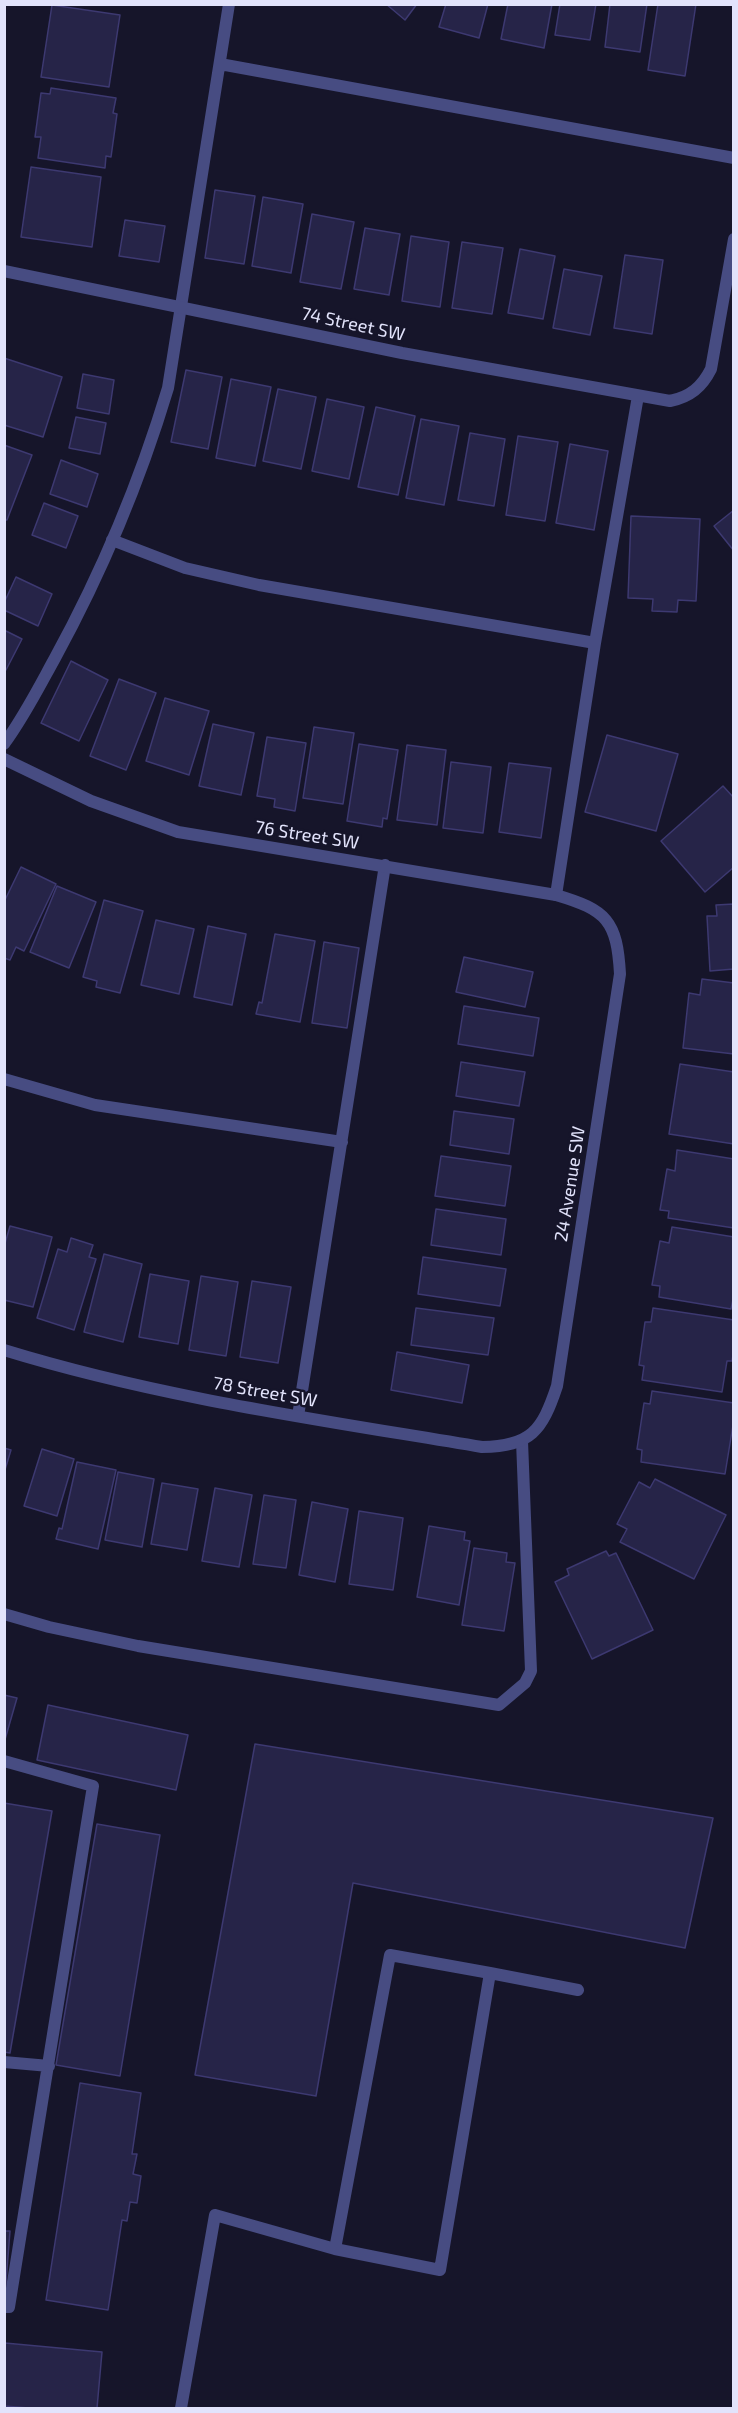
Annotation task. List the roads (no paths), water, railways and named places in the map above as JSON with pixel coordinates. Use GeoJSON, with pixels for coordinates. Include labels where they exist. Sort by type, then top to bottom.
{"type":"FeatureCollection","features":[{"type":"Feature","properties":{"kind":"street"},"geometry":{"type":"LineString","coordinates":[[4,744],[20,723],[66,637],[112,540],[151,443],[168,388],[229,4]]}},
{"type":"Feature","properties":{"kind":"street"},"geometry":{"type":"LineString","coordinates":[[220,64],[734,158]]}},
{"type":"Feature","properties":{"kind":"street","name":"74 Street SW"},"geometry":{"type":"LineString","coordinates":[[4,271],[402,353],[670,401],[682,399],[694,392],[705,381],[711,369],[734,239]]}},
{"type":"Feature","properties":{"kind":"street"},"geometry":{"type":"LineString","coordinates":[[556,896],[595,644],[638,396]]}},
{"type":"Feature","properties":{"kind":"street"},"geometry":{"type":"LineString","coordinates":[[112,540],[185,568],[248,582],[595,644]]}},
{"type":"Feature","properties":{"kind":"street","name":"76 Street SW"},"geometry":{"type":"LineString","coordinates":[[4,759],[91,801],[178,832],[385,865],[556,896],[580,902],[596,910],[608,922]]}},
{"type":"Feature","properties":{"kind":"street"},"geometry":{"type":"LineString","coordinates":[[298,1416],[385,865]]}},
{"type":"Feature","properties":{"kind":"street","name":"24 Avenue SW"},"geometry":{"type":"LineString","coordinates":[[522,1441],[542,1422],[557,1386],[620,974],[616,936],[608,922]]}},
{"type":"Feature","properties":{"kind":"street"},"geometry":{"type":"LineString","coordinates":[[4,1078],[95,1105],[342,1142]]}},
{"type":"Feature","properties":{"kind":"street","name":"78 Street SW"},"geometry":{"type":"LineString","coordinates":[[4,1350],[122,1383],[298,1416],[482,1448],[506,1446],[522,1441]]}},
{"type":"Feature","properties":{"kind":"street"},"geometry":{"type":"LineString","coordinates":[[4,1614],[49,1627],[138,1646],[499,1705],[525,1683],[531,1671],[522,1441]]}},
{"type":"Feature","properties":{"kind":"street"},"geometry":{"type":"LineString","coordinates":[[4,1761],[93,1786],[9,2307],[4,2307]]}},
{"type":"Feature","properties":{"kind":"street"},"geometry":{"type":"LineString","coordinates":[[335,2249],[390,1955],[578,1990]]}},
{"type":"Feature","properties":{"kind":"street"},"geometry":{"type":"LineString","coordinates":[[181,2409],[215,2215],[335,2249],[440,2270],[490,1973]]}},
{"type":"Feature","properties":{"kind":"street"},"geometry":{"type":"LineString","coordinates":[[4,2062],[49,2066]]}}]}
